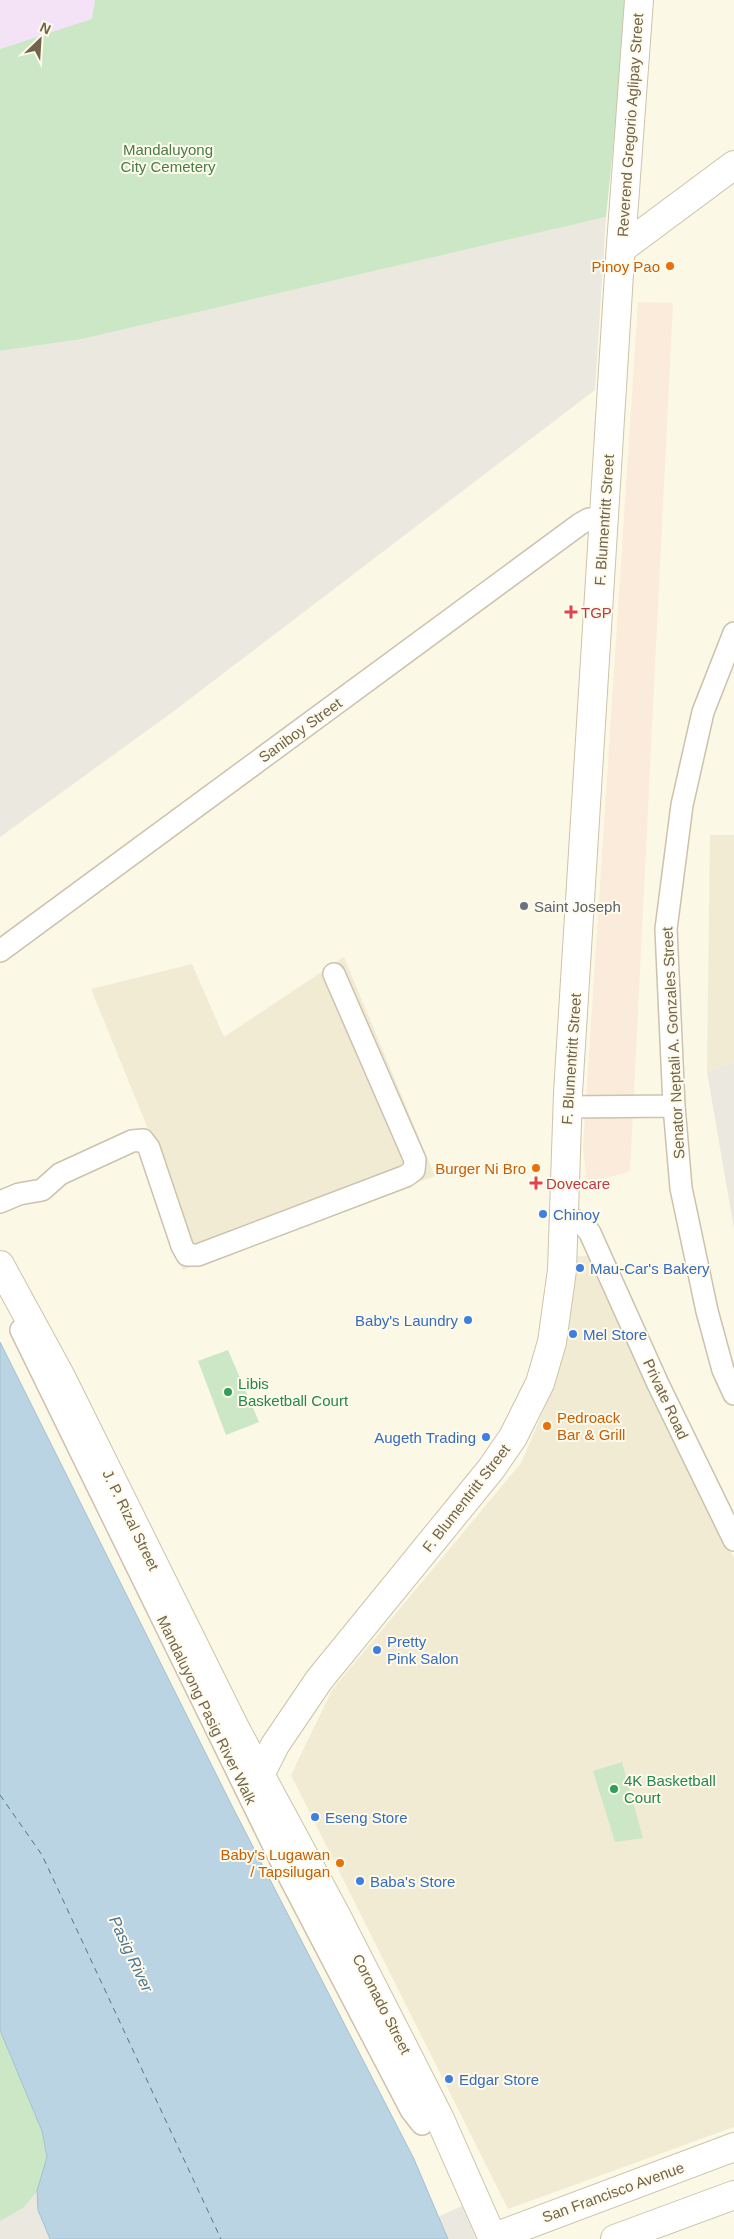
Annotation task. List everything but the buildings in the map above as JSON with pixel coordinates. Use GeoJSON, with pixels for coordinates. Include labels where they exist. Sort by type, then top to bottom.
{"type":"FeatureCollection","features":[{"type":"Feature","properties":{"kind":"street","name":"Reverend Gregorio Aglipay Street"},"geometry":{"type":"LineString","coordinates":[[621,249],[639,0]]}},
{"type":"Feature","properties":{"kind":"street"},"geometry":{"type":"LineString","coordinates":[[621,249],[734,165]]}},
{"type":"Feature","properties":{"kind":"street","name":"F. Blumentritt Street"},"geometry":{"type":"LineString","coordinates":[[260,1775],[275,1745],[319,1680],[492,1469],[513,1437],[546,1368],[552,1342],[562,1270],[567,1107],[621,249]]}},
{"type":"Feature","properties":{"kind":"street","name":"Saniboy Street"},"geometry":{"type":"LineString","coordinates":[[0,951],[580,524],[589,519],[604,518]]}},
{"type":"Feature","properties":{"kind":"street","name":"Senator Neptali A. Gonzales Street"},"geometry":{"type":"LineString","coordinates":[[734,634],[704,712],[682,805],[666,929],[674,1106],[681,1188],[705,1301],[723,1370],[734,1394]]}},
{"type":"Feature","properties":{"kind":"street"},"geometry":{"type":"LineString","coordinates":[[10,1198],[42,1190],[60,1174],[132,1141],[143,1140],[149,1148],[182,1246],[187,1255],[198,1254],[406,1176],[414,1170],[415,1160],[334,974]]}},
{"type":"Feature","properties":{"kind":"street"},"geometry":{"type":"LineString","coordinates":[[567,1107],[674,1106]]}},
{"type":"Feature","properties":{"kind":"street","name":"Private Road"},"geometry":{"type":"LineString","coordinates":[[563,1215],[583,1224],[590,1232],[658,1384],[734,1540]]}},
{"type":"Feature","properties":{"kind":"street","name":"J. P. Rizal Street"},"geometry":{"type":"LineString","coordinates":[[0,1265],[61,1377],[125,1509],[260,1775]]}},
{"type":"Feature","properties":{"kind":"street","name":"Mandaluyong Pasig River Walk"},"geometry":{"type":"LineString","coordinates":[[0,1292],[20,1328],[283,1865],[411,2110],[422,2124]]}},
{"type":"Feature","properties":{"kind":"street","name":"Coronado Street"},"geometry":{"type":"LineString","coordinates":[[260,1775],[338,1917],[435,2109],[493,2238]]}},
{"type":"Feature","properties":{"kind":"street","name":"San Francisco Avenue"},"geometry":{"type":"LineString","coordinates":[[493,2238],[734,2147]]}},
{"type":"Feature","properties":{"kind":"street"},"geometry":{"type":"LineString","coordinates":[[615,2239],[734,2195]]}},
{"type":"Feature","properties":{"kind":"shaded area"},"geometry":{"type":"Polygon","coordinates":[[[0,0],[95,0],[93,19],[0,49],[0,0]]]}},
{"type":"Feature","properties":{"kind":"shaded area"},"geometry":{"type":"Polygon","coordinates":[[[606,217],[595,390],[174,711],[0,837],[0,351],[82,339],[606,217]]]}},
{"type":"Feature","properties":{"kind":"shaded area"},"geometry":{"type":"Polygon","coordinates":[[[638,302],[673,303],[630,1171],[587,1184],[583,1147],[638,302]]]}},
{"type":"Feature","properties":{"kind":"shaded area"},"geometry":{"type":"Polygon","coordinates":[[[710,835],[734,835],[734,1062],[707,1072],[710,835]]]}},
{"type":"Feature","properties":{"kind":"shaded area"},"geometry":{"type":"Polygon","coordinates":[[[344,957],[435,1176],[183,1270],[141,1158],[157,1151],[91,989],[192,964],[224,1037],[344,957]]]}},
{"type":"Feature","properties":{"kind":"shaded area"},"geometry":{"type":"Polygon","coordinates":[[[734,1062],[734,1229],[707,1072],[734,1062]]]}},
{"type":"Feature","properties":{"kind":"shaded area"},"geometry":{"type":"Polygon","coordinates":[[[593,1255],[714,1520],[734,1558],[734,2127],[508,2209],[291,1775],[332,1690],[521,1463],[556,1381],[564,1347],[574,1257],[593,1255]]]}},
{"type":"Feature","properties":{"kind":"shaded area"},"geometry":{"type":"Polygon","coordinates":[[[0,2030],[47,2157],[37,2191],[38,2210],[50,2239],[0,2239],[0,2030]]]}},
{"type":"Feature","properties":{"kind":"shaded area"},"geometry":{"type":"Polygon","coordinates":[[[462,2206],[476,2239],[439,2239],[431,2220],[462,2206]]]}},
{"type":"Feature","properties":{"kind":"green space","name":"Mandaluyong City Cemetery"},"geometry":{"type":"Polygon","coordinates":[[[95,0],[628,0],[606,217],[82,339],[0,351],[0,49],[92,19],[95,0]]]}},
{"type":"Feature","properties":{"kind":"green space","name":"Libis Basketball Court"},"geometry":{"type":"Polygon","coordinates":[[[228,1350],[259,1422],[226,1435],[198,1361],[228,1350]]]}},
{"type":"Feature","properties":{"kind":"green space","name":"4K Basketball Court"},"geometry":{"type":"Polygon","coordinates":[[[622,1762],[643,1838],[615,1842],[593,1771],[622,1762]]]}},
{"type":"Feature","properties":{"kind":"green space"},"geometry":{"type":"Polygon","coordinates":[[[0,2030],[42,2131],[47,2157],[37,2191],[23,2208],[0,2221],[0,2030]]]}},
{"type":"Feature","properties":{"kind":"water","name":"Pasig River"},"geometry":{"type":"Polygon","coordinates":[[[0,1342],[232,1806],[414,2159],[448,2239],[50,2239],[38,2210],[37,2191],[47,2157],[42,2131],[0,2030],[0,1342]]]}},
{"type":"Feature","properties":{"kind":"ferry route"},"geometry":{"type":"LineString","coordinates":[[0,1795],[42,1855],[221,2239]]}},
{"type":"Feature","properties":{"kind":"place","name":"Pinoy Pao"},"geometry":{"type":"Point","coordinates":[670,266]}},
{"type":"Feature","properties":{"kind":"place","name":"TGP"},"geometry":{"type":"Point","coordinates":[571,612]}},
{"type":"Feature","properties":{"kind":"place","name":"Saint Joseph"},"geometry":{"type":"Point","coordinates":[524,906]}},
{"type":"Feature","properties":{"kind":"place","name":"Burger Ni Bro"},"geometry":{"type":"Point","coordinates":[536,1168]}},
{"type":"Feature","properties":{"kind":"place","name":"Dovecare"},"geometry":{"type":"Point","coordinates":[536,1183]}},
{"type":"Feature","properties":{"kind":"place","name":"Chinoy"},"geometry":{"type":"Point","coordinates":[543,1214]}},
{"type":"Feature","properties":{"kind":"place","name":"Mau-Car's Bakery"},"geometry":{"type":"Point","coordinates":[580,1268]}},
{"type":"Feature","properties":{"kind":"place","name":"Baby's Laundry"},"geometry":{"type":"Point","coordinates":[468,1320]}},
{"type":"Feature","properties":{"kind":"place","name":"Mel Store"},"geometry":{"type":"Point","coordinates":[573,1334]}},
{"type":"Feature","properties":{"kind":"place","name":"Libis Basketball Court"},"geometry":{"type":"Point","coordinates":[228,1392]}},
{"type":"Feature","properties":{"kind":"place","name":"Pedroack Bar & Grill"},"geometry":{"type":"Point","coordinates":[547,1426]}},
{"type":"Feature","properties":{"kind":"place","name":"Augeth Trading"},"geometry":{"type":"Point","coordinates":[486,1437]}},
{"type":"Feature","properties":{"kind":"place","name":"Pretty Pink Salon"},"geometry":{"type":"Point","coordinates":[377,1650]}},
{"type":"Feature","properties":{"kind":"place","name":"4K Basketball Court"},"geometry":{"type":"Point","coordinates":[614,1789]}},
{"type":"Feature","properties":{"kind":"place","name":"Eseng Store"},"geometry":{"type":"Point","coordinates":[315,1817]}},
{"type":"Feature","properties":{"kind":"place","name":"Baby's Lugawan / Tapsilugan"},"geometry":{"type":"Point","coordinates":[340,1863]}},
{"type":"Feature","properties":{"kind":"place","name":"Baba's Store"},"geometry":{"type":"Point","coordinates":[360,1881]}},
{"type":"Feature","properties":{"kind":"place","name":"Edgar Store"},"geometry":{"type":"Point","coordinates":[449,2079]}}]}
